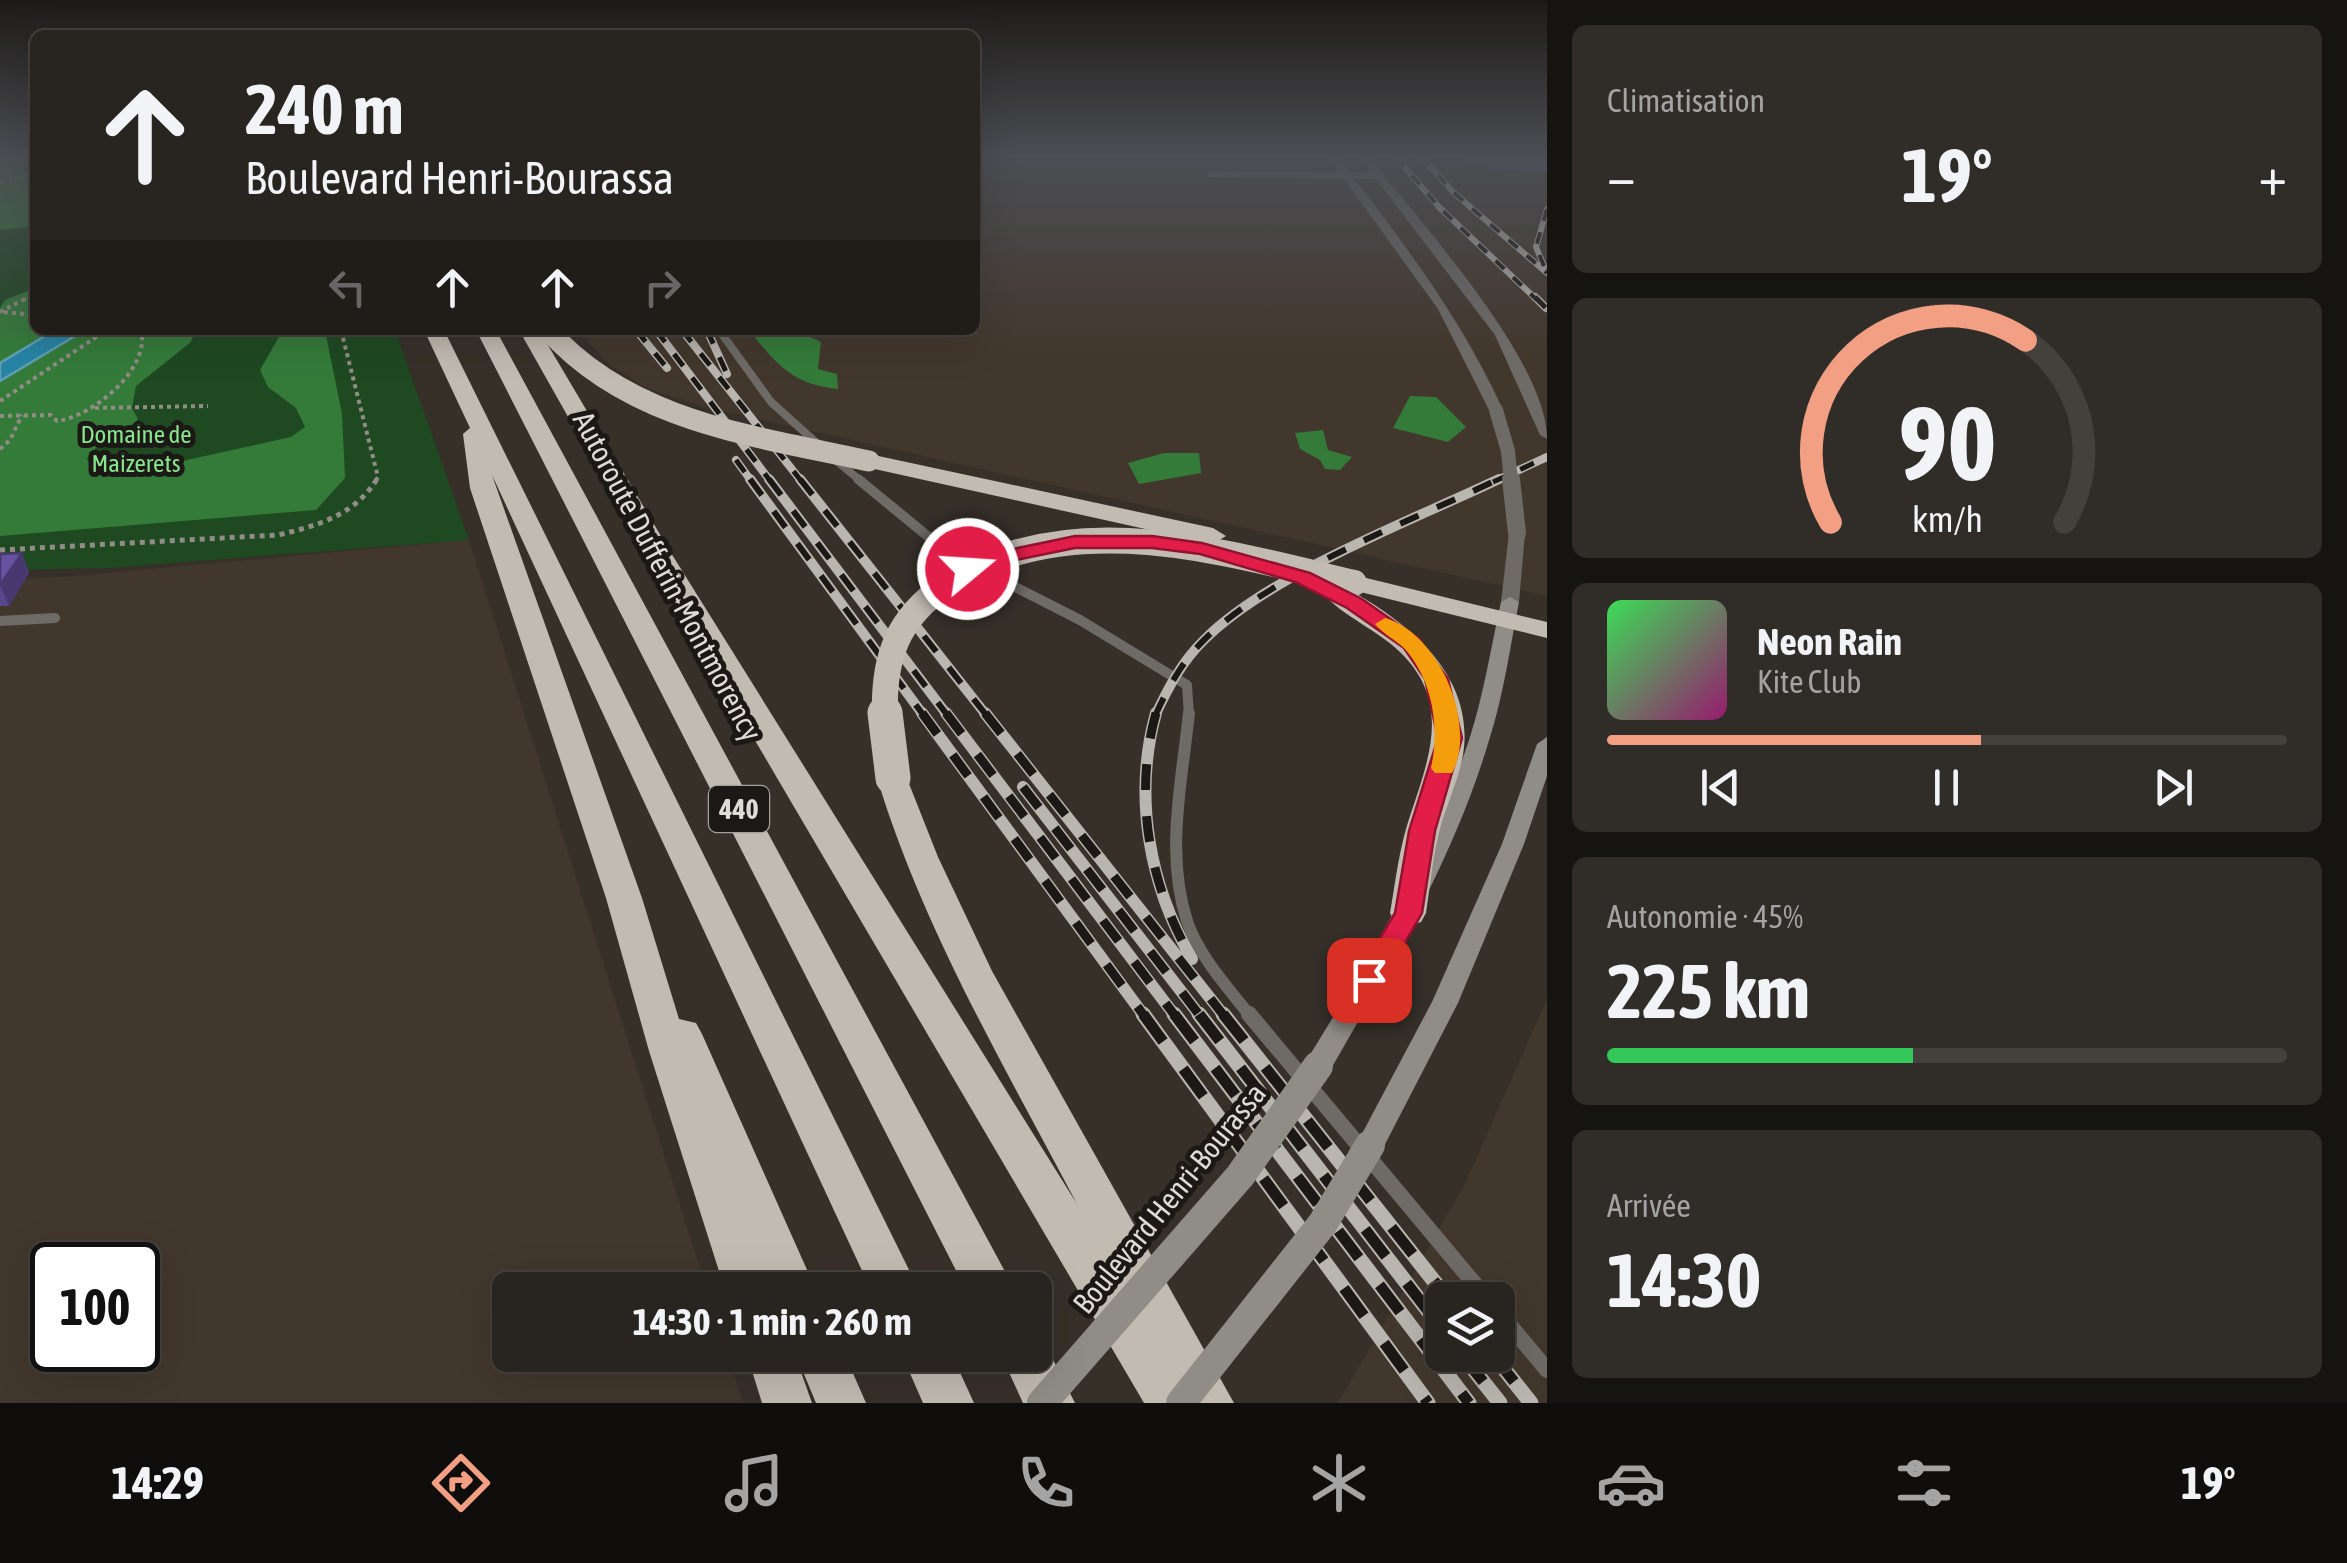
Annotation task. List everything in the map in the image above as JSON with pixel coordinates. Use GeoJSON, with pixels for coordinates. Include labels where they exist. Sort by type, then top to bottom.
{"type":"FeatureCollection","features":[{"type":"Feature","properties":{"kind":"highway","name":"440"},"geometry":{"type":"LineString","coordinates":[[436,335],[885,1272]]}},
{"type":"Feature","properties":{"kind":"highway","name":"Autoroute Dufferin-Montmorency"},"geometry":{"type":"LineString","coordinates":[[489,335],[982,1272]]}},
{"type":"Feature","properties":{"kind":"highway"},"geometry":{"type":"LineString","coordinates":[[531,335],[1172,1403]]}},
{"type":"Feature","properties":{"kind":"highway"},"geometry":{"type":"LineString","coordinates":[[553,335],[597,377],[646,402],[690,418],[1350,582],[1412,643],[1436,679],[1450,738],[1422,831],[1408,913]]}},
{"type":"Feature","properties":{"kind":"highway"},"geometry":{"type":"LineString","coordinates":[[469,401],[482,488],[624,898],[669,1050],[744,1272]]}},
{"type":"Feature","properties":{"kind":"highway"},"geometry":{"type":"LineString","coordinates":[[1209,1403],[996,1013],[932,886],[906,824],[894,778],[884,686],[890,648],[914,610],[942,584],[968,569],[1039,548],[1114,540],[1202,549],[1508,611],[1547,611]]}},
{"type":"Feature","properties":{"kind":"highway"},"geometry":{"type":"LineString","coordinates":[[1508,611],[1547,630]]}},
{"type":"Feature","properties":{"kind":"highway"},"geometry":{"type":"LineString","coordinates":[[624,898],[784,1272]]}},
{"type":"Feature","properties":{"kind":"highway"},"geometry":{"type":"LineString","coordinates":[[777,1372],[787,1403]]}},
{"type":"Feature","properties":{"kind":"highway"},"geometry":{"type":"LineString","coordinates":[[827,1372],[841,1403]]}},
{"type":"Feature","properties":{"kind":"highway"},"geometry":{"type":"LineString","coordinates":[[934,1372],[949,1403]]}},
{"type":"Feature","properties":{"kind":"highway"},"geometry":{"type":"LineString","coordinates":[[1034,1372],[1050,1403]]}},
{"type":"Feature","properties":{"kind":"main road","name":"Boulevard Henri-Bourassa"},"geometry":{"type":"LineString","coordinates":[[1042,1403],[1240,1176],[1318,1066],[1408,913],[1480,736],[1508,611]]}},
{"type":"Feature","properties":{"kind":"main road"},"geometry":{"type":"LineString","coordinates":[[1181,1403],[1323,1223],[1370,1145],[1452,988],[1513,844],[1547,744]]}},
{"type":"Feature","properties":{"kind":"street","name":"Boulevard Henri-Bourassa"},"geometry":{"type":"LineString","coordinates":[[1382,222],[1440,299],[1480,369],[1496,410],[1508,451],[1517,533],[1508,611]]}},
{"type":"Feature","properties":{"kind":"street"},"geometry":{"type":"LineString","coordinates":[[1415,222],[1500,334],[1547,435]]}},
{"type":"Feature","properties":{"kind":"lane"},"geometry":{"type":"LineString","coordinates":[[723,335],[772,402],[947,552],[1080,620],[1186,685],[1191,700],[1174,845],[1187,922],[1225,985],[1473,1282]]}},
{"type":"Feature","properties":{"kind":"lane"},"geometry":{"type":"LineString","coordinates":[[0,621],[55,618]]}},
{"type":"Feature","properties":{"kind":"lane"},"geometry":{"type":"LineString","coordinates":[[1515,1331],[1547,1370]]}},
{"type":"Feature","properties":{"kind":"path"},"geometry":{"type":"LineString","coordinates":[[1,312],[30,297]]}},
{"type":"Feature","properties":{"kind":"path"},"geometry":{"type":"LineString","coordinates":[[1,312],[30,314]]}},
{"type":"Feature","properties":{"kind":"path"},"geometry":{"type":"LineString","coordinates":[[0,401],[99,335]]}},
{"type":"Feature","properties":{"kind":"path"},"geometry":{"type":"LineString","coordinates":[[0,416],[51,415],[57,422],[74,420],[95,408],[136,364],[144,347],[142,335]]}},
{"type":"Feature","properties":{"kind":"path"},"geometry":{"type":"LineString","coordinates":[[0,550],[236,540],[316,526],[351,509],[368,494],[378,477],[342,335]]}},
{"type":"Feature","properties":{"kind":"path"},"geometry":{"type":"LineString","coordinates":[[95,408],[208,406]]}},
{"type":"Feature","properties":{"kind":"path"},"geometry":{"type":"LineString","coordinates":[[0,449],[10,440],[22,415]]}},
{"type":"Feature","properties":{"kind":"shaded area"},"geometry":{"type":"Polygon","coordinates":[[[980,222],[1547,222],[1547,596],[705,407],[646,388],[608,364],[583,335],[980,335],[980,222]]]}},
{"type":"Feature","properties":{"kind":"shaded area"},"geometry":{"type":"Polygon","coordinates":[[[469,540],[701,1272],[492,1272],[492,1372],[733,1372],[743,1403],[0,1403],[0,579],[61,577],[469,540]]]}},
{"type":"Feature","properties":{"kind":"shaded area"},"geometry":{"type":"Polygon","coordinates":[[[1547,999],[1547,1403],[1338,1403],[1465,1184],[1547,999]]]}},
{"type":"Feature","properties":{"kind":"green space","name":"Domaine de Maizerets"},"geometry":{"type":"Polygon","coordinates":[[[0,222],[30,222],[30,335],[397,335],[469,540],[109,568],[0,570],[0,222]]]}},
{"type":"Feature","properties":{"kind":"green space"},"geometry":{"type":"Polygon","coordinates":[[[0,222],[30,222],[30,227],[0,230],[0,222]]]}},
{"type":"Feature","properties":{"kind":"green space"},"geometry":{"type":"Polygon","coordinates":[[[30,290],[30,335],[193,335],[191,342],[136,386],[132,408],[138,419],[91,452],[87,459],[93,467],[155,467],[291,437],[305,427],[296,408],[268,387],[260,370],[280,335],[326,335],[342,414],[345,478],[316,510],[0,536],[0,308],[5,300],[30,290]]]}},
{"type":"Feature","properties":{"kind":"green space"},"geometry":{"type":"Polygon","coordinates":[[[753,335],[806,335],[821,342],[818,369],[837,374],[838,389],[797,378],[753,335]]]}},
{"type":"Feature","properties":{"kind":"green space"},"geometry":{"type":"Polygon","coordinates":[[[1410,396],[1436,397],[1466,427],[1448,442],[1393,428],[1410,396]]]}},
{"type":"Feature","properties":{"kind":"green space"},"geometry":{"type":"Polygon","coordinates":[[[1323,430],[1328,450],[1352,457],[1340,470],[1325,469],[1320,460],[1300,449],[1295,433],[1323,430]]]}},
{"type":"Feature","properties":{"kind":"green space"},"geometry":{"type":"Polygon","coordinates":[[[1164,453],[1199,453],[1201,473],[1139,484],[1128,463],[1164,453]]]}},
{"type":"Feature","properties":{"kind":"water"},"geometry":{"type":"Polygon","coordinates":[[[47,335],[77,335],[0,381],[0,363],[47,335]]]}},
{"type":"Feature","properties":{"kind":"building"},"geometry":{"type":"Polygon","coordinates":[[[22,553],[0,585],[0,554],[22,553]]]}},
{"type":"Feature","properties":{"kind":"railway"},"geometry":{"type":"LineString","coordinates":[[1455,222],[1537,300]]}},
{"type":"Feature","properties":{"kind":"railway"},"geometry":{"type":"LineString","coordinates":[[1488,222],[1547,273]]}},
{"type":"Feature","properties":{"kind":"railway"},"geometry":{"type":"LineString","coordinates":[[1543,222],[1536,247],[1544,266]]}},
{"type":"Feature","properties":{"kind":"railway"},"geometry":{"type":"LineString","coordinates":[[1535,297],[1546,308]]}},
{"type":"Feature","properties":{"kind":"railway"},"geometry":{"type":"LineString","coordinates":[[640,335],[667,368]]}},
{"type":"Feature","properties":{"kind":"railway"},"geometry":{"type":"LineString","coordinates":[[660,335],[771,482]]}},
{"type":"Feature","properties":{"kind":"railway"},"geometry":{"type":"LineString","coordinates":[[686,335],[802,482]]}},
{"type":"Feature","properties":{"kind":"railway"},"geometry":{"type":"LineString","coordinates":[[709,335],[727,374]]}},
{"type":"Feature","properties":{"kind":"railway"},"geometry":{"type":"LineString","coordinates":[[1493,482],[1547,457]]}},
{"type":"Feature","properties":{"kind":"railway"},"geometry":{"type":"LineString","coordinates":[[736,460],[752,482]]}},
{"type":"Feature","properties":{"kind":"railway"},"geometry":{"type":"LineString","coordinates":[[750,479],[924,716]]}},
{"type":"Feature","properties":{"kind":"railway"},"geometry":{"type":"LineString","coordinates":[[769,479],[948,716]]}},
{"type":"Feature","properties":{"kind":"railway"},"geometry":{"type":"LineString","coordinates":[[800,479],[987,716]]}},
{"type":"Feature","properties":{"kind":"railway"},"geometry":{"type":"LineString","coordinates":[[1156,715],[1189,656],[1233,615],[1304,570],[1499,479]]}},
{"type":"Feature","properties":{"kind":"railway"},"geometry":{"type":"LineString","coordinates":[[922,713],[1145,1017]]}},
{"type":"Feature","properties":{"kind":"railway"},"geometry":{"type":"LineString","coordinates":[[946,713],[1176,1017]]}},
{"type":"Feature","properties":{"kind":"railway"},"geometry":{"type":"LineString","coordinates":[[985,713],[1225,1017]]}},
{"type":"Feature","properties":{"kind":"railway"},"geometry":{"type":"LineString","coordinates":[[1156,715],[1146,776],[1149,839],[1165,901],[1192,959]]}},
{"type":"Feature","properties":{"kind":"railway"},"geometry":{"type":"LineString","coordinates":[[1023,787],[1201,1017]]}},
{"type":"Feature","properties":{"kind":"railway"},"geometry":{"type":"LineString","coordinates":[[1143,1014],[1428,1403]]}},
{"type":"Feature","properties":{"kind":"railway"},"geometry":{"type":"LineString","coordinates":[[1174,1014],[1469,1403]]}},
{"type":"Feature","properties":{"kind":"railway"},"geometry":{"type":"LineString","coordinates":[[1199,1014],[1425,1307]]}},
{"type":"Feature","properties":{"kind":"railway"},"geometry":{"type":"LineString","coordinates":[[1223,1014],[1435,1282]]}},
{"type":"Feature","properties":{"kind":"railway"},"geometry":{"type":"LineString","coordinates":[[1475,1372],[1500,1403]]}},
{"type":"Feature","properties":{"kind":"railway"},"geometry":{"type":"LineString","coordinates":[[1506,1372],[1531,1403]]}},
{"type":"Feature","properties":{"kind":"slow traffic"},"geometry":{"type":"LineString","coordinates":[[1385,624],[1412,643],[1436,679],[1450,738],[1443,768]]}},
{"type":"Feature","properties":{"kind":"route"},"geometry":{"type":"LineString","coordinates":[[968,569],[996,558],[1075,542],[1152,542],[1202,549],[1265,564],[1302,578],[1354,604],[1412,643],[1436,679],[1450,738],[1422,831],[1408,913],[1369,980]]}}]}
